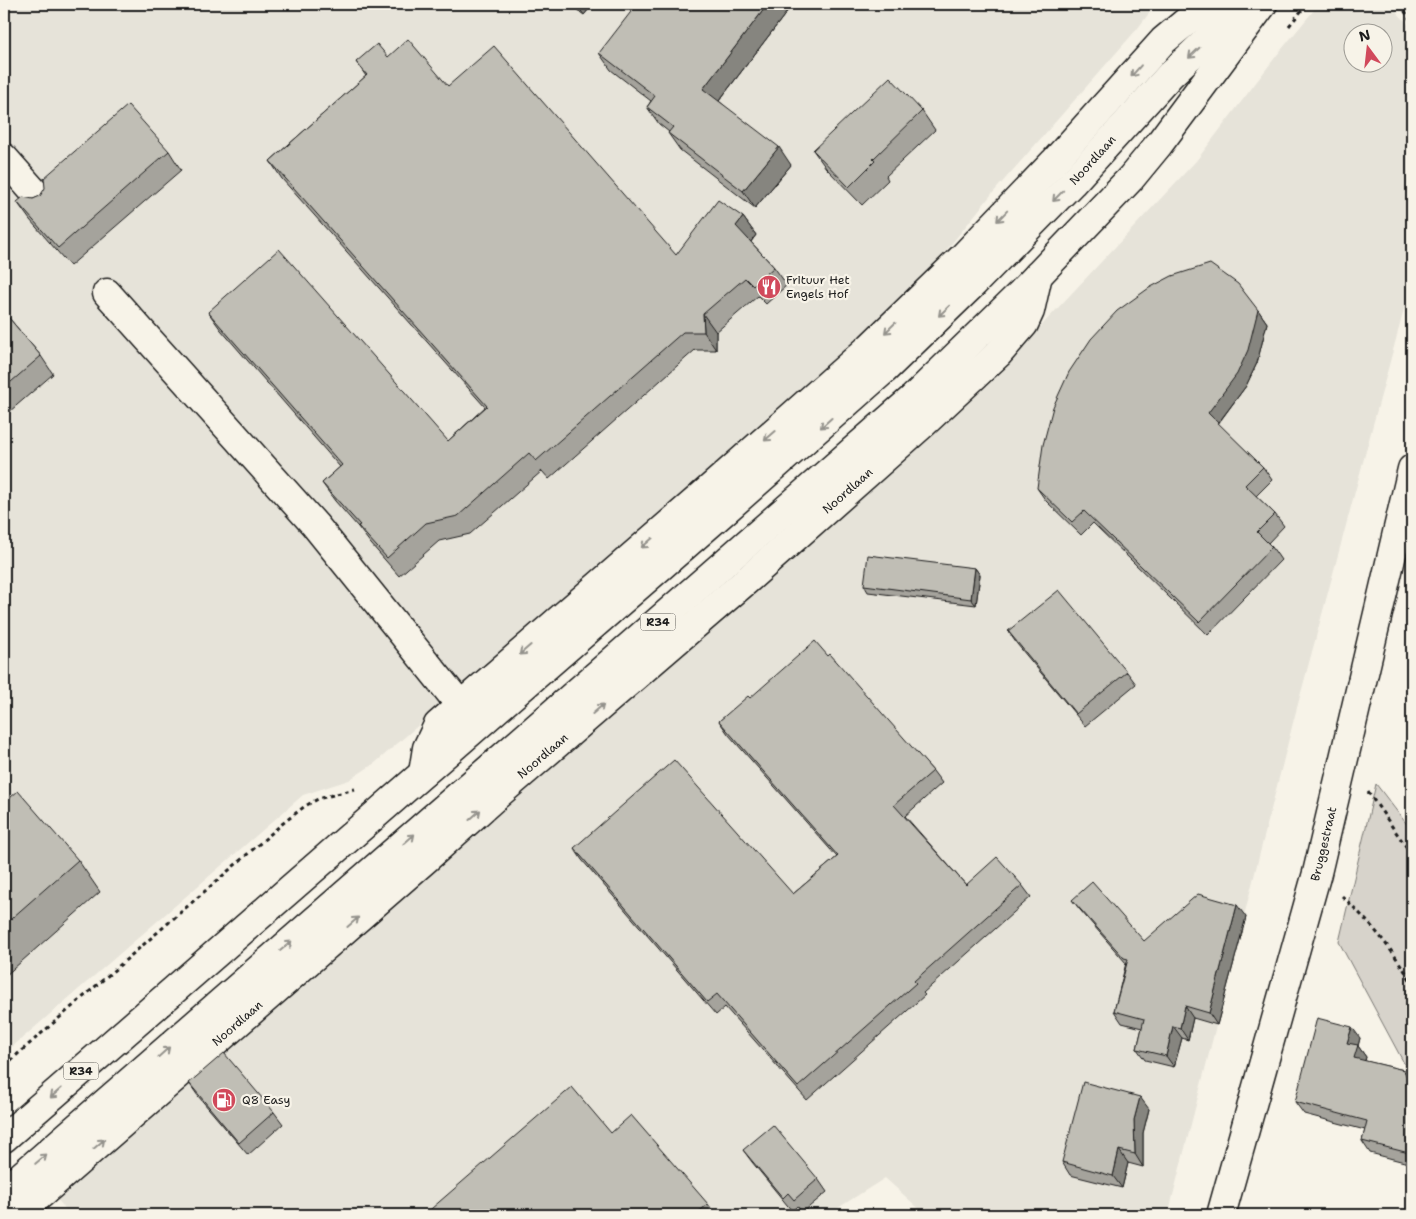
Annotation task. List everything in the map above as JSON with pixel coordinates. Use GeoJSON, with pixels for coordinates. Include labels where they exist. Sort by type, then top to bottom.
{"type":"FeatureCollection","features":[{"type":"Feature","properties":{"kind":"main road"},"geometry":{"type":"LineString","coordinates":[[423,773],[427,748],[438,725],[870,347],[963,257],[1054,162],[1163,41],[1211,4]]}},
{"type":"Feature","properties":{"kind":"main road","name":"Noordlaan"},"geometry":{"type":"LineString","coordinates":[[4,1138],[755,485],[884,370],[1064,190],[1170,75],[1245,4]]}},
{"type":"Feature","properties":{"kind":"main road","name":"Noordlaan"},"geometry":{"type":"LineString","coordinates":[[4,1190],[119,1092],[912,399],[1038,275],[1130,178],[1159,144],[1263,4]]}},
{"type":"Feature","properties":{"kind":"main road"},"geometry":{"type":"LineString","coordinates":[[4,158],[43,202]]}},
{"type":"Feature","properties":{"kind":"main road","name":"Noordlaan"},"geometry":{"type":"LineString","coordinates":[[18,1215],[496,797],[746,582],[924,423],[998,354],[1024,324],[1030,311],[1038,275]]}},
{"type":"Feature","properties":{"kind":"main road"},"geometry":{"type":"LineString","coordinates":[[107,293],[314,525],[461,706]]}},
{"type":"Feature","properties":{"kind":"main road","name":"Bruggestraat"},"geometry":{"type":"LineString","coordinates":[[1221,1215],[1317,873],[1412,468]]}},
{"type":"Feature","properties":{"kind":"path"},"geometry":{"type":"LineString","coordinates":[[1400,4],[1412,22]]}},
{"type":"Feature","properties":{"kind":"path"},"geometry":{"type":"LineString","coordinates":[[1344,759],[1412,855]]}},
{"type":"Feature","properties":{"kind":"path"},"geometry":{"type":"LineString","coordinates":[[4,1066],[282,824],[305,806],[318,799],[355,789],[362,785]]}},
{"type":"Feature","properties":{"kind":"path"},"geometry":{"type":"LineString","coordinates":[[1317,873],[1361,913],[1398,958],[1412,983]]}},
{"type":"Feature","properties":{"kind":"shaded area"},"geometry":{"type":"Polygon","coordinates":[[[4,4],[1156,4],[1138,28],[991,195],[940,258],[801,392],[375,763],[349,780],[303,795],[4,1054],[4,4]]]}},
{"type":"Feature","properties":{"kind":"shaded area"},"geometry":{"type":"Polygon","coordinates":[[[1319,4],[1389,4],[1408,24],[1412,35],[1412,268],[1406,302],[1295,715],[1168,1215],[926,1215],[885,1178],[827,1215],[71,1215],[54,1196],[574,743],[934,434],[1009,360],[1196,161],[1277,55],[1319,4]]]}},
{"type":"Feature","properties":{"kind":"shaded area"},"geometry":{"type":"Polygon","coordinates":[[[1376,784],[1412,831],[1412,1078],[1339,942],[1376,784]]]}},
{"type":"Feature","properties":{"kind":"building"},"geometry":{"type":"Polygon","coordinates":[[[637,4],[768,4],[703,89],[779,147],[743,191],[668,133],[673,127],[647,107],[655,96],[599,53],[637,4]]]}},
{"type":"Feature","properties":{"kind":"building"},"geometry":{"type":"Polygon","coordinates":[[[408,39],[448,86],[494,46],[676,255],[718,200],[743,217],[736,226],[774,267],[753,286],[745,278],[703,314],[704,332],[683,332],[536,461],[529,453],[458,516],[426,523],[387,558],[322,483],[342,465],[208,312],[279,249],[448,441],[487,406],[270,161],[367,75],[356,62],[377,44],[388,57],[408,39]]]}},
{"type":"Feature","properties":{"kind":"building"},"geometry":{"type":"Polygon","coordinates":[[[890,77],[922,111],[873,159],[875,161],[849,187],[813,150],[890,77]]]}},
{"type":"Feature","properties":{"kind":"building"},"geometry":{"type":"Polygon","coordinates":[[[128,105],[169,151],[58,248],[17,202],[23,197],[33,199],[40,196],[45,188],[44,178],[128,105]]]}},
{"type":"Feature","properties":{"kind":"building"},"geometry":{"type":"Polygon","coordinates":[[[1210,264],[1238,284],[1258,310],[1248,350],[1237,374],[1208,413],[1263,467],[1245,485],[1275,514],[1257,532],[1272,547],[1199,622],[1084,511],[1072,522],[1037,488],[1043,445],[1053,407],[1069,372],[1091,339],[1117,311],[1149,288],[1172,276],[1210,264]]]}},
{"type":"Feature","properties":{"kind":"building"},"geometry":{"type":"Polygon","coordinates":[[[4,312],[41,356],[4,388],[4,312]]]}},
{"type":"Feature","properties":{"kind":"building"},"geometry":{"type":"Polygon","coordinates":[[[868,555],[975,568],[971,599],[864,585],[868,555]]]}},
{"type":"Feature","properties":{"kind":"building"},"geometry":{"type":"Polygon","coordinates":[[[1059,590],[1127,672],[1076,714],[1008,631],[1059,590]]]}},
{"type":"Feature","properties":{"kind":"building"},"geometry":{"type":"Polygon","coordinates":[[[815,641],[828,656],[830,654],[933,771],[894,805],[966,885],[997,857],[1022,885],[914,981],[916,983],[798,1087],[717,994],[707,1002],[574,848],[674,760],[793,894],[838,856],[719,721],[748,696],[750,698],[815,641]]]}},
{"type":"Feature","properties":{"kind":"building"},"geometry":{"type":"Polygon","coordinates":[[[18,791],[78,860],[4,925],[4,803],[18,791]]]}},
{"type":"Feature","properties":{"kind":"building"},"geometry":{"type":"Polygon","coordinates":[[[1092,882],[1144,941],[1198,894],[1237,905],[1209,1013],[1185,1006],[1180,1028],[1173,1026],[1166,1056],[1137,1049],[1144,1019],[1114,1011],[1128,959],[1124,958],[1072,900],[1092,882]]]}},
{"type":"Feature","properties":{"kind":"building"},"geometry":{"type":"Polygon","coordinates":[[[1317,1018],[1352,1027],[1347,1043],[1358,1045],[1354,1058],[1404,1070],[1412,1090],[1412,1137],[1409,1153],[1362,1141],[1367,1121],[1295,1102],[1317,1018]]]}},
{"type":"Feature","properties":{"kind":"building"},"geometry":{"type":"Polygon","coordinates":[[[224,1053],[274,1112],[239,1143],[189,1083],[224,1053]]]}},
{"type":"Feature","properties":{"kind":"building"},"geometry":{"type":"Polygon","coordinates":[[[1083,1082],[1140,1097],[1134,1120],[1135,1154],[1119,1150],[1113,1176],[1062,1162],[1083,1082]]]}},
{"type":"Feature","properties":{"kind":"building"},"geometry":{"type":"Polygon","coordinates":[[[572,1087],[611,1133],[631,1115],[708,1204],[695,1215],[424,1215],[572,1087]]]}},
{"type":"Feature","properties":{"kind":"building"},"geometry":{"type":"Polygon","coordinates":[[[773,1125],[818,1179],[794,1200],[788,1193],[783,1198],[743,1150],[773,1125]]]}},
{"type":"Feature","properties":{"kind":"place","name":"Frituur Het Engels Hof"},"geometry":{"type":"Point","coordinates":[769,287]}},
{"type":"Feature","properties":{"kind":"place","name":"Q8 Easy"},"geometry":{"type":"Point","coordinates":[224,1100]}}]}
